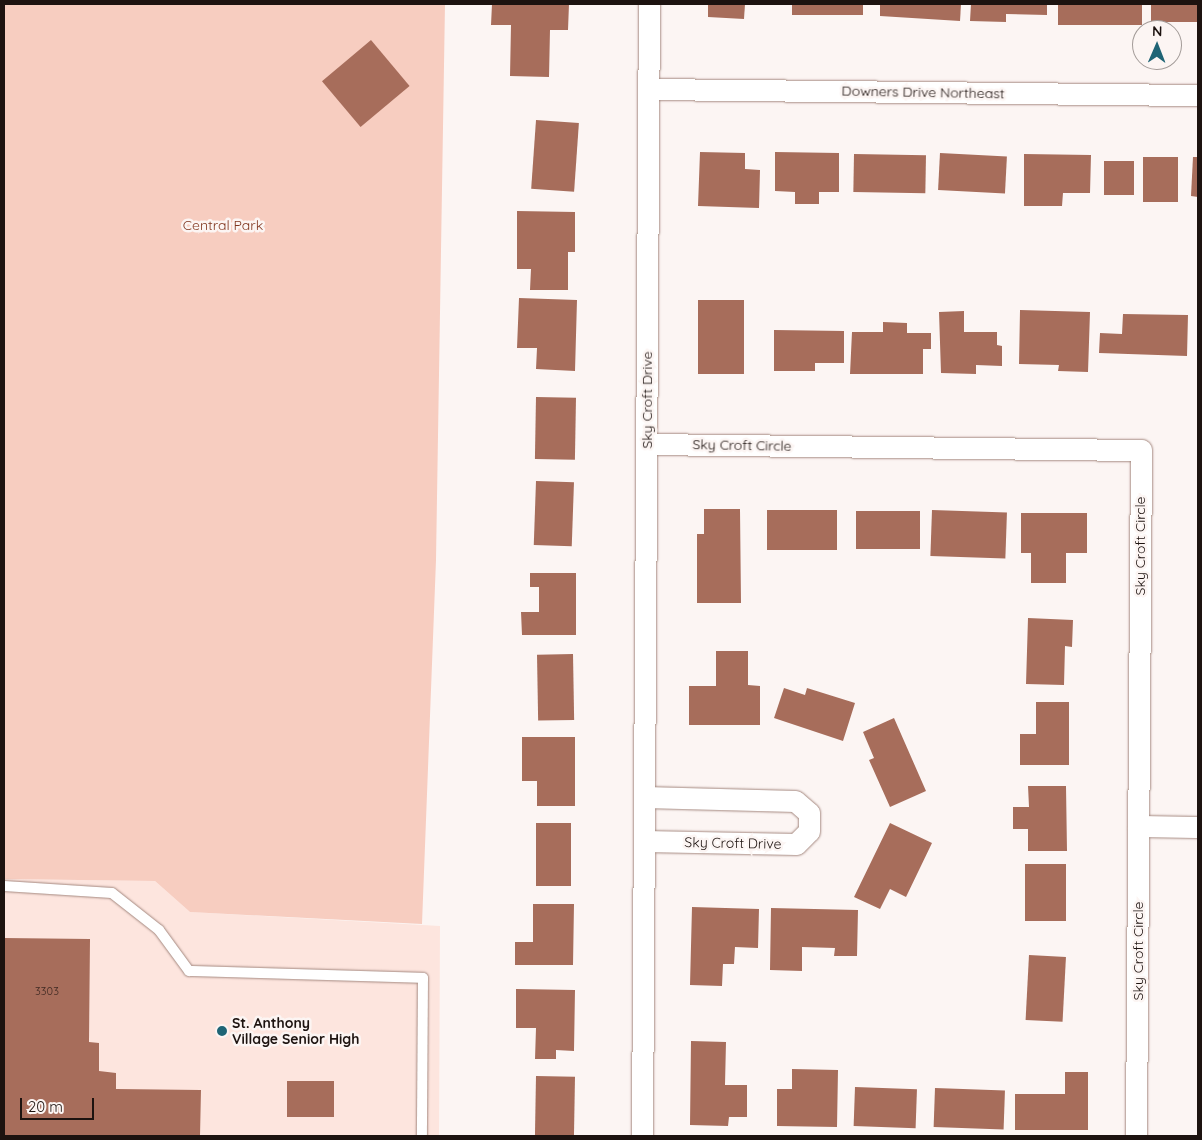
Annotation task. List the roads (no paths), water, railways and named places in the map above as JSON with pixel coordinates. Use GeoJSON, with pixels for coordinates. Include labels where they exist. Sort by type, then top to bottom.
{"type":"FeatureCollection","features":[{"type":"Feature","properties":{"kind":"street","name":"Sky Croft Drive"},"geometry":{"type":"LineString","coordinates":[[642,1136],[649,4]]}},
{"type":"Feature","properties":{"kind":"street","name":"Downers Drive Northeast"},"geometry":{"type":"LineString","coordinates":[[648,89],[1198,95]]}},
{"type":"Feature","properties":{"kind":"street","name":"Sky Croft Circle"},"geometry":{"type":"LineString","coordinates":[[646,444],[1141,450],[1136,1136]]}},
{"type":"Feature","properties":{"kind":"street","name":"Sky Croft Drive"},"geometry":{"type":"LineString","coordinates":[[644,797],[796,801],[808,813],[809,831],[796,844],[644,842]]}},
{"type":"Feature","properties":{"kind":"street"},"geometry":{"type":"LineString","coordinates":[[1138,826],[1198,827]]}},
{"type":"Feature","properties":{"kind":"lane"},"geometry":{"type":"LineString","coordinates":[[4,886],[112,893],[159,930],[189,971],[423,978],[422,1136]]}},
{"type":"Feature","properties":{"kind":"place","name":"St. Anthony Village Senior High"},"geometry":{"type":"Point","coordinates":[222,1031]}},
{"type":"Feature","properties":{"kind":"park label","name":"Central Park"},"geometry":{"type":"Point","coordinates":[223,225]}}]}
